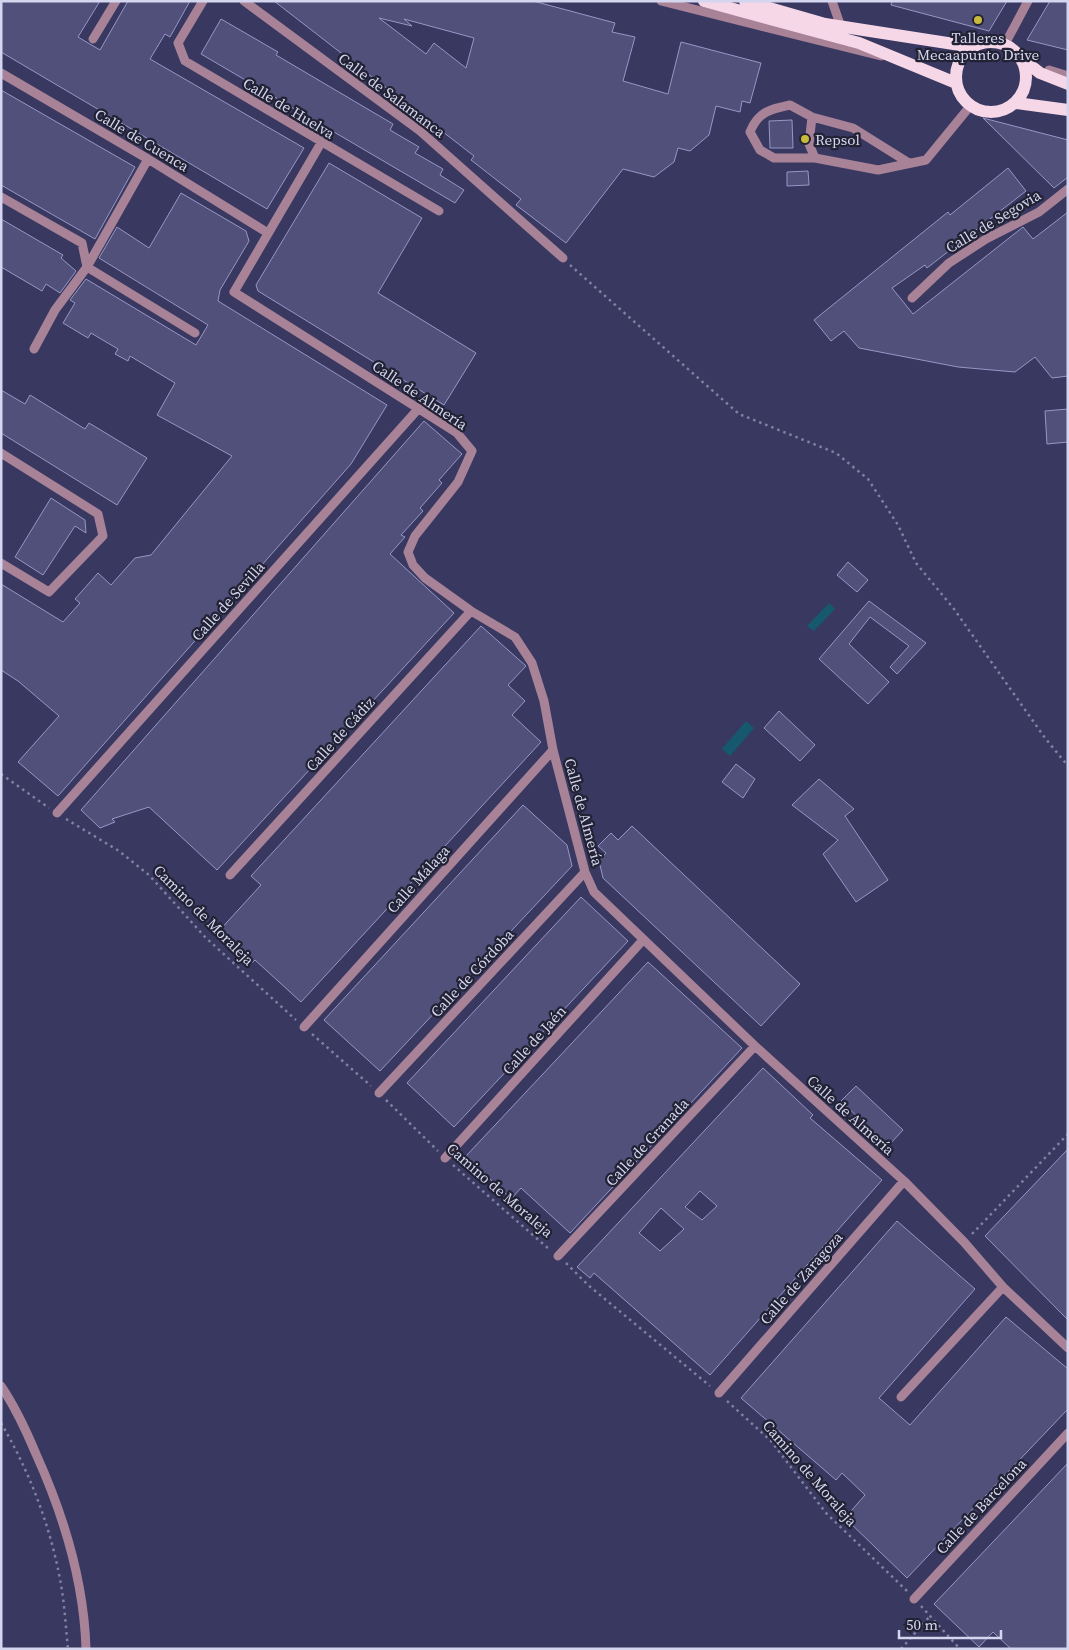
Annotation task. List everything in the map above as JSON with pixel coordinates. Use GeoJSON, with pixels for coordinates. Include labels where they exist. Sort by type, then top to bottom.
{"type":"FeatureCollection","features":[{"type":"Feature","properties":{"kind":"main road"},"geometry":{"type":"LineString","coordinates":[[704,1],[849,40],[956,83]]}},
{"type":"Feature","properties":{"kind":"main road"},"geometry":{"type":"LineString","coordinates":[[747,2],[841,27],[973,47]]}},
{"type":"Feature","properties":{"kind":"main road"},"geometry":{"type":"LineString","coordinates":[[1068,84],[1040,73],[1005,44],[985,42],[973,47],[963,56],[957,69],[956,83],[961,96],[971,106],[983,111],[997,112],[1016,103],[1068,110]]}},
{"type":"Feature","properties":{"kind":"main road"},"geometry":{"type":"LineString","coordinates":[[1016,103],[1026,85],[1025,61]]}},
{"type":"Feature","properties":{"kind":"street"},"geometry":{"type":"LineString","coordinates":[[93,39],[116,1]]}},
{"type":"Feature","properties":{"kind":"street","name":"Calle de Huelva"},"geometry":{"type":"LineString","coordinates":[[203,1],[178,43],[185,62],[321,144],[439,211]]}},
{"type":"Feature","properties":{"kind":"street","name":"Calle de Salamanca"},"geometry":{"type":"LineString","coordinates":[[244,1],[420,132],[563,258]]}},
{"type":"Feature","properties":{"kind":"street"},"geometry":{"type":"LineString","coordinates":[[661,1],[861,53],[896,58]]}},
{"type":"Feature","properties":{"kind":"street"},"geometry":{"type":"LineString","coordinates":[[832,1],[841,27]]}},
{"type":"Feature","properties":{"kind":"street"},"geometry":{"type":"LineString","coordinates":[[1005,44],[1028,1]]}},
{"type":"Feature","properties":{"kind":"street"},"geometry":{"type":"LineString","coordinates":[[1025,61],[1068,76]]}},
{"type":"Feature","properties":{"kind":"street","name":"Calle de Cuenca"},"geometry":{"type":"LineString","coordinates":[[1,73],[148,159],[268,233]]}},
{"type":"Feature","properties":{"kind":"street"},"geometry":{"type":"LineString","coordinates":[[910,163],[853,128],[812,117],[790,105],[772,109],[755,119],[750,132],[760,150],[774,158],[816,158],[878,170],[926,160],[971,106]]}},
{"type":"Feature","properties":{"kind":"street"},"geometry":{"type":"LineString","coordinates":[[812,117],[809,144],[816,158]]}},
{"type":"Feature","properties":{"kind":"street"},"geometry":{"type":"LineString","coordinates":[[268,233],[321,144]]}},
{"type":"Feature","properties":{"kind":"street"},"geometry":{"type":"LineString","coordinates":[[34,349],[55,310],[87,267],[148,159]]}},
{"type":"Feature","properties":{"kind":"street","name":"Calle de Segovia"},"geometry":{"type":"LineString","coordinates":[[912,298],[949,263],[986,239],[1039,212],[1068,189]]}},
{"type":"Feature","properties":{"kind":"street"},"geometry":{"type":"LineString","coordinates":[[1,197],[82,243],[87,267],[196,334]]}},
{"type":"Feature","properties":{"kind":"street","name":"Calle de Almería"},"geometry":{"type":"LineString","coordinates":[[268,233],[234,292],[457,432],[472,451],[458,482],[415,536],[408,552],[413,565],[425,578],[471,611],[515,637],[532,663],[544,701],[553,750],[585,872],[594,892],[755,1046],[904,1181],[964,1242],[1004,1287],[1068,1348]]}},
{"type":"Feature","properties":{"kind":"street","name":"Calle de Sevilla"},"geometry":{"type":"LineString","coordinates":[[57,813],[419,408]]}},
{"type":"Feature","properties":{"kind":"street"},"geometry":{"type":"LineString","coordinates":[[1,453],[98,514],[103,536],[49,592],[1,563]]}},
{"type":"Feature","properties":{"kind":"street","name":"Calle de Cádiz"},"geometry":{"type":"LineString","coordinates":[[230,876],[471,611]]}},
{"type":"Feature","properties":{"kind":"street","name":"Calle Málaga"},"geometry":{"type":"LineString","coordinates":[[304,1026],[553,750]]}},
{"type":"Feature","properties":{"kind":"street","name":"Calle de Córdoba"},"geometry":{"type":"LineString","coordinates":[[379,1093],[585,872]]}},
{"type":"Feature","properties":{"kind":"street","name":"Calle de Jaén"},"geometry":{"type":"LineString","coordinates":[[445,1158],[643,940]]}},
{"type":"Feature","properties":{"kind":"street","name":"Calle de Granada"},"geometry":{"type":"LineString","coordinates":[[558,1256],[755,1046]]}},
{"type":"Feature","properties":{"kind":"street","name":"Calle de Zaragoza"},"geometry":{"type":"LineString","coordinates":[[719,1393],[904,1181]]}},
{"type":"Feature","properties":{"kind":"street"},"geometry":{"type":"LineString","coordinates":[[901,1397],[1004,1287]]}},
{"type":"Feature","properties":{"kind":"street"},"geometry":{"type":"LineString","coordinates":[[1,1386],[16,1407],[56,1499],[77,1571],[86,1649]]}},
{"type":"Feature","properties":{"kind":"street","name":"Calle de Barcelona"},"geometry":{"type":"LineString","coordinates":[[914,1599],[1068,1433]]}},
{"type":"Feature","properties":{"kind":"path"},"geometry":{"type":"LineString","coordinates":[[563,258],[739,414],[836,453],[868,479],[898,524],[916,563],[954,609],[1000,671],[1045,738],[1068,766]]}},
{"type":"Feature","properties":{"kind":"path","name":"Camino de Moraleja"},"geometry":{"type":"LineString","coordinates":[[1,774],[57,813],[119,851],[149,875],[205,937],[379,1093],[445,1158],[558,1256],[588,1285],[719,1393],[771,1441],[826,1513],[914,1599],[960,1649]]}},
{"type":"Feature","properties":{"kind":"path"},"geometry":{"type":"LineString","coordinates":[[964,1242],[1068,1134]]}},
{"type":"Feature","properties":{"kind":"path"},"geometry":{"type":"LineString","coordinates":[[1,1422],[17,1450],[41,1508],[62,1591],[68,1649]]}},
{"type":"Feature","properties":{"kind":"path"},"geometry":{"type":"LineString","coordinates":[[901,1649],[930,1616]]}},
{"type":"Feature","properties":{"kind":"water"},"geometry":{"type":"Polygon","coordinates":[[[829,603],[835,609],[814,631],[807,626],[829,603]]]}},
{"type":"Feature","properties":{"kind":"water"},"geometry":{"type":"Polygon","coordinates":[[[746,721],[754,728],[730,756],[722,749],[746,721]]]}},
{"type":"Feature","properties":{"kind":"building"},"geometry":{"type":"Polygon","coordinates":[[[1,1],[100,1],[78,37],[100,50],[128,1],[190,1],[170,37],[165,34],[150,59],[304,148],[267,209],[1,52],[1,1]]]}},
{"type":"Feature","properties":{"kind":"building"},"geometry":{"type":"Polygon","coordinates":[[[274,1],[533,1],[615,23],[612,32],[635,37],[623,81],[668,94],[681,42],[761,63],[750,103],[742,101],[740,112],[716,106],[709,135],[690,151],[678,148],[674,162],[654,177],[623,169],[566,243],[516,205],[521,199],[471,160],[474,156],[274,1]],[[379,18],[426,54],[434,43],[466,68],[474,38],[404,19],[412,26],[379,18]]]}},
{"type":"Feature","properties":{"kind":"building"},"geometry":{"type":"Polygon","coordinates":[[[892,1],[1007,1],[989,31],[891,5],[892,1]]]}},
{"type":"Feature","properties":{"kind":"building"},"geometry":{"type":"Polygon","coordinates":[[[1050,1],[1068,1],[1068,50],[1027,40],[1050,1]]]}},
{"type":"Feature","properties":{"kind":"building"},"geometry":{"type":"Polygon","coordinates":[[[221,19],[278,52],[276,55],[393,124],[390,130],[419,147],[415,153],[443,169],[440,175],[464,190],[455,203],[201,54],[221,19]]]}},
{"type":"Feature","properties":{"kind":"building"},"geometry":{"type":"Polygon","coordinates":[[[1,90],[135,167],[95,239],[1,185],[1,90]]]}},
{"type":"Feature","properties":{"kind":"building"},"geometry":{"type":"Polygon","coordinates":[[[983,118],[1068,140],[1068,177],[1054,188],[983,118]]]}},
{"type":"Feature","properties":{"kind":"building"},"geometry":{"type":"Polygon","coordinates":[[[792,120],[793,148],[770,148],[769,121],[792,120]]]}},
{"type":"Feature","properties":{"kind":"building"},"geometry":{"type":"Polygon","coordinates":[[[329,163],[422,218],[378,293],[476,353],[444,405],[258,291],[256,285],[329,163]]]}},
{"type":"Feature","properties":{"kind":"building"},"geometry":{"type":"Polygon","coordinates":[[[1008,168],[1026,191],[927,268],[925,265],[892,288],[913,314],[1023,227],[1033,239],[1068,212],[1068,376],[1052,378],[1035,357],[1015,372],[958,367],[859,348],[844,331],[831,341],[814,320],[948,212],[950,215],[1008,168]]]}},
{"type":"Feature","properties":{"kind":"building"},"geometry":{"type":"Polygon","coordinates":[[[808,171],[809,185],[787,186],[787,172],[808,171]]]}},
{"type":"Feature","properties":{"kind":"building"},"geometry":{"type":"Polygon","coordinates":[[[181,193],[246,231],[249,241],[220,290],[218,301],[387,405],[351,464],[58,796],[18,762],[59,716],[18,681],[1,670],[1,584],[63,622],[80,603],[75,599],[98,573],[111,585],[135,558],[151,555],[232,456],[157,415],[175,383],[130,356],[128,361],[115,354],[118,349],[91,333],[88,338],[63,323],[75,303],[70,300],[86,279],[196,345],[208,325],[99,258],[117,227],[149,248],[181,193]]]}},
{"type":"Feature","properties":{"kind":"building"},"geometry":{"type":"Polygon","coordinates":[[[1,219],[63,255],[61,258],[76,271],[60,293],[46,284],[42,291],[1,267],[1,219]]]}},
{"type":"Feature","properties":{"kind":"building"},"geometry":{"type":"Polygon","coordinates":[[[1,390],[25,404],[30,395],[85,429],[89,423],[147,458],[117,505],[1,433],[1,390]]]}},
{"type":"Feature","properties":{"kind":"building"},"geometry":{"type":"Polygon","coordinates":[[[1068,409],[1068,442],[1047,444],[1045,411],[1068,409]]]}},
{"type":"Feature","properties":{"kind":"building"},"geometry":{"type":"Polygon","coordinates":[[[424,421],[462,454],[439,480],[442,483],[420,508],[423,511],[401,535],[405,537],[390,554],[454,613],[217,870],[149,807],[112,819],[115,822],[100,828],[81,810],[424,421]]]}},
{"type":"Feature","properties":{"kind":"building"},"geometry":{"type":"Polygon","coordinates":[[[51,498],[85,520],[86,533],[75,526],[43,575],[15,557],[51,498]]]}},
{"type":"Feature","properties":{"kind":"building"},"geometry":{"type":"Polygon","coordinates":[[[848,562],[868,580],[857,592],[837,575],[848,562]]]}},
{"type":"Feature","properties":{"kind":"building"},"geometry":{"type":"Polygon","coordinates":[[[869,601],[926,643],[897,674],[890,667],[909,646],[870,617],[849,644],[889,682],[868,704],[819,659],[869,601]]]}},
{"type":"Feature","properties":{"kind":"building"},"geometry":{"type":"Polygon","coordinates":[[[481,626],[526,666],[508,685],[525,701],[512,715],[541,742],[301,1002],[255,960],[252,963],[218,932],[261,885],[251,876],[481,626]]]}},
{"type":"Feature","properties":{"kind":"building"},"geometry":{"type":"Polygon","coordinates":[[[779,711],[815,745],[800,761],[764,728],[779,711]]]}},
{"type":"Feature","properties":{"kind":"building"},"geometry":{"type":"Polygon","coordinates":[[[736,764],[755,779],[743,798],[722,782],[736,764]]]}},
{"type":"Feature","properties":{"kind":"building"},"geometry":{"type":"Polygon","coordinates":[[[819,779],[854,809],[845,816],[888,880],[856,902],[823,854],[838,840],[792,805],[819,779]]]}},
{"type":"Feature","properties":{"kind":"building"},"geometry":{"type":"Polygon","coordinates":[[[523,805],[567,845],[572,866],[380,1071],[324,1020],[523,805]]]}},
{"type":"Feature","properties":{"kind":"building"},"geometry":{"type":"Polygon","coordinates":[[[632,826],[800,984],[761,1026],[603,878],[599,861],[606,853],[598,846],[611,833],[618,840],[632,826]]]}},
{"type":"Feature","properties":{"kind":"building"},"geometry":{"type":"Polygon","coordinates":[[[581,897],[628,941],[454,1127],[407,1083],[581,897]]]}},
{"type":"Feature","properties":{"kind":"building"},"geometry":{"type":"Polygon","coordinates":[[[648,962],[742,1048],[570,1233],[521,1188],[511,1199],[466,1156],[648,962]]]}},
{"type":"Feature","properties":{"kind":"building"},"geometry":{"type":"Polygon","coordinates":[[[763,1068],[813,1115],[810,1118],[882,1180],[710,1375],[594,1273],[590,1278],[577,1267],[763,1068]],[[700,1191],[685,1207],[702,1220],[717,1206],[700,1191]],[[661,1208],[639,1233],[660,1251],[684,1229],[661,1208]]]}},
{"type":"Feature","properties":{"kind":"building"},"geometry":{"type":"Polygon","coordinates":[[[856,1086],[903,1130],[888,1146],[841,1101],[856,1086]]]}},
{"type":"Feature","properties":{"kind":"building"},"geometry":{"type":"Polygon","coordinates":[[[1068,1149],[1068,1320],[985,1236],[1068,1149]]]}},
{"type":"Feature","properties":{"kind":"building"},"geometry":{"type":"Polygon","coordinates":[[[897,1221],[975,1289],[879,1398],[910,1425],[1006,1317],[1068,1369],[1068,1409],[907,1578],[845,1518],[865,1495],[842,1473],[836,1480],[741,1398],[897,1221]]]}},
{"type":"Feature","properties":{"kind":"building"},"geometry":{"type":"Polygon","coordinates":[[[1068,1463],[1068,1649],[1011,1649],[993,1632],[979,1647],[934,1604],[1068,1463]]]}},
{"type":"Feature","properties":{"kind":"place","name":"Talleres Mecaapunto Drive"},"geometry":{"type":"Point","coordinates":[978,20]}},
{"type":"Feature","properties":{"kind":"place","name":"Repsol"},"geometry":{"type":"Point","coordinates":[805,139]}}]}
